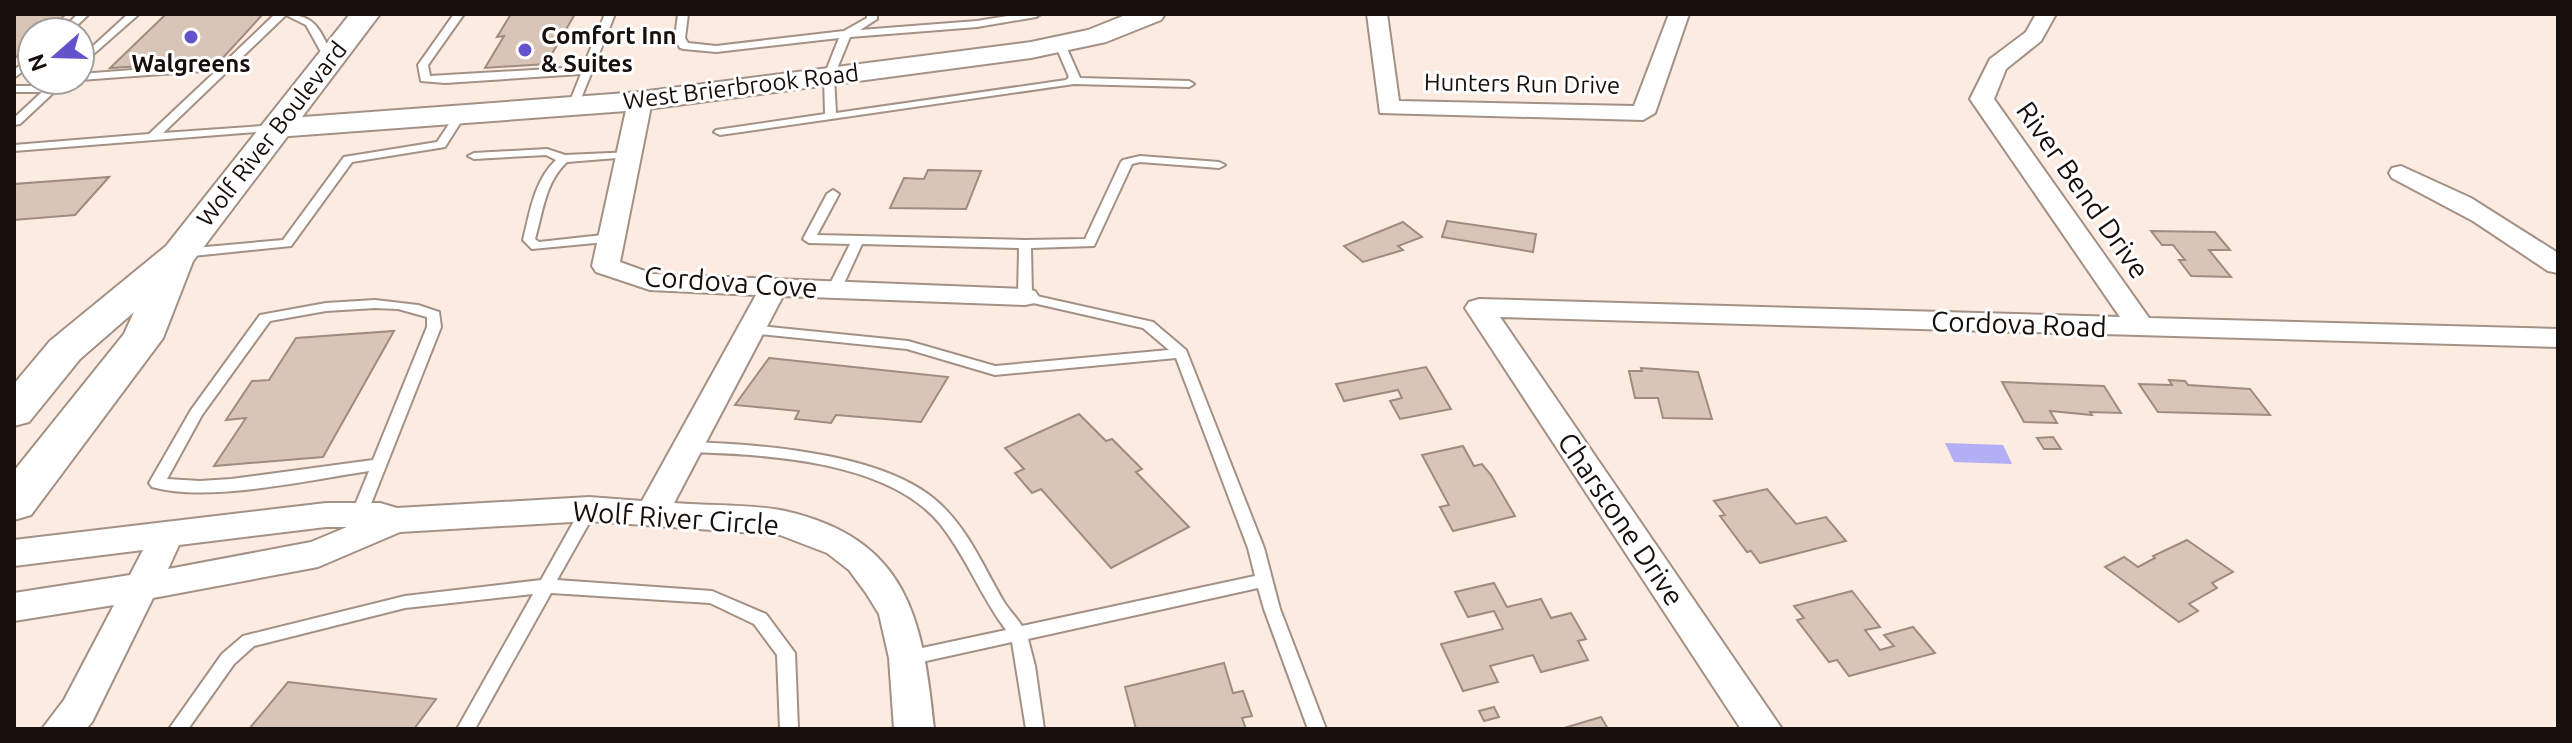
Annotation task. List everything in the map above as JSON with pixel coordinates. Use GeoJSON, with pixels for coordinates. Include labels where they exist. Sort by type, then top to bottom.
{"type":"FeatureCollection","features":[{"type":"Feature","properties":{"kind":"main road","name":"Wolf River Boulevard"},"geometry":{"type":"LineString","coordinates":[[14,412],[65,350],[179,254],[365,14]]}},
{"type":"Feature","properties":{"kind":"main road","name":"Wolf River Boulevard"},"geometry":{"type":"LineString","coordinates":[[14,503],[143,338],[179,254]]}},
{"type":"Feature","properties":{"kind":"street","name":"West Brierbrook Road"},"geometry":{"type":"LineString","coordinates":[[276,128],[640,101],[1060,44],[1096,36],[1152,14]]}},
{"type":"Feature","properties":{"kind":"street","name":"Hunters Run Drive"},"geometry":{"type":"LineString","coordinates":[[1377,14],[1388,108],[1643,113],[1679,14]]}},
{"type":"Feature","properties":{"kind":"street","name":"River Bend Drive"},"geometry":{"type":"LineString","coordinates":[[2046,14],[2046,19],[2026,44],[1999,63],[1982,99],[2142,328]]}},
{"type":"Feature","properties":{"kind":"street","name":"Cordova Cove"},"geometry":{"type":"LineString","coordinates":[[640,101],[606,266],[650,282],[1025,297]]}},
{"type":"Feature","properties":{"kind":"street"},"geometry":{"type":"LineString","coordinates":[[2401,173],[2450,195],[2497,222],[2558,265]]}},
{"type":"Feature","properties":{"kind":"street"},"geometry":{"type":"LineString","coordinates":[[652,513],[774,287]]}},
{"type":"Feature","properties":{"kind":"street","name":"Cordova Road"},"geometry":{"type":"LineString","coordinates":[[1479,308],[2558,338]]}},
{"type":"Feature","properties":{"kind":"street","name":"Charstone Drive"},"geometry":{"type":"LineString","coordinates":[[1479,308],[1762,729]]}},
{"type":"Feature","properties":{"kind":"street","name":"Wolf River Circle"},"geometry":{"type":"LineString","coordinates":[[14,553],[326,515],[396,520],[589,509],[783,523],[839,544],[861,561],[879,583],[897,613],[908,658],[914,729]]}},
{"type":"Feature","properties":{"kind":"street","name":"Wolf River Circle"},"geometry":{"type":"LineString","coordinates":[[14,607],[318,554],[396,520]]}},
{"type":"Feature","properties":{"kind":"street"},"geometry":{"type":"LineString","coordinates":[[62,729],[78,711],[167,536]]}},
{"type":"Feature","properties":{"kind":"lane"},"geometry":{"type":"LineString","coordinates":[[96,48],[134,14]]}},
{"type":"Feature","properties":{"kind":"lane"},"geometry":{"type":"LineString","coordinates":[[152,138],[281,14]]}},
{"type":"Feature","properties":{"kind":"lane"},"geometry":{"type":"LineString","coordinates":[[290,14],[310,23],[330,59]]}},
{"type":"Feature","properties":{"kind":"lane"},"geometry":{"type":"LineString","coordinates":[[459,14],[423,65],[425,79],[588,70]]}},
{"type":"Feature","properties":{"kind":"lane"},"geometry":{"type":"LineString","coordinates":[[573,106],[610,14]]}},
{"type":"Feature","properties":{"kind":"lane"},"geometry":{"type":"LineString","coordinates":[[683,14],[680,38],[684,46],[716,49],[846,34],[1006,21],[1036,14]]}},
{"type":"Feature","properties":{"kind":"lane"},"geometry":{"type":"LineString","coordinates":[[831,117],[829,76],[846,34],[872,19],[872,14]]}},
{"type":"Feature","properties":{"kind":"lane"},"geometry":{"type":"LineString","coordinates":[[938,14],[938,27]]}},
{"type":"Feature","properties":{"kind":"lane"},"geometry":{"type":"LineString","coordinates":[[1060,44],[1075,78],[1072,81]]}},
{"type":"Feature","properties":{"kind":"lane"},"geometry":{"type":"LineString","coordinates":[[96,76],[229,66]]}},
{"type":"Feature","properties":{"kind":"lane"},"geometry":{"type":"LineString","coordinates":[[720,132],[1056,87],[1072,81],[1189,84]]}},
{"type":"Feature","properties":{"kind":"lane"},"geometry":{"type":"LineString","coordinates":[[16,122],[44,96]]}},
{"type":"Feature","properties":{"kind":"lane"},"geometry":{"type":"LineString","coordinates":[[179,254],[287,243],[348,159],[441,145],[461,114]]}},
{"type":"Feature","properties":{"kind":"lane"},"geometry":{"type":"LineString","coordinates":[[14,148],[276,128]]}},
{"type":"Feature","properties":{"kind":"lane"},"geometry":{"type":"LineString","coordinates":[[474,156],[547,152],[564,159],[629,154]]}},
{"type":"Feature","properties":{"kind":"lane"},"geometry":{"type":"LineString","coordinates":[[564,159],[547,178],[529,240],[536,246],[612,238]]}},
{"type":"Feature","properties":{"kind":"lane"},"geometry":{"type":"LineString","coordinates":[[833,194],[809,239],[1090,243],[1127,162],[1140,159],[1219,165]]}},
{"type":"Feature","properties":{"kind":"lane"},"geometry":{"type":"LineString","coordinates":[[834,290],[858,240]]}},
{"type":"Feature","properties":{"kind":"lane"},"geometry":{"type":"LineString","coordinates":[[1025,244],[1025,297],[1148,325],[1181,353],[1218,443],[1317,729]]}},
{"type":"Feature","properties":{"kind":"lane"},"geometry":{"type":"LineString","coordinates":[[359,515],[434,327],[434,315],[422,308],[341,308],[294,311],[265,318],[196,413],[157,483],[168,488],[210,486],[379,464]]}},
{"type":"Feature","properties":{"kind":"lane"},"geometry":{"type":"LineString","coordinates":[[750,329],[908,345],[995,371],[1181,353]]}},
{"type":"Feature","properties":{"kind":"lane"},"geometry":{"type":"LineString","coordinates":[[686,447],[715,447],[856,467],[889,477],[926,500],[977,563],[997,607],[1017,633],[1035,729]]}},
{"type":"Feature","properties":{"kind":"lane"},"geometry":{"type":"LineString","coordinates":[[466,729],[589,509]]}},
{"type":"Feature","properties":{"kind":"lane"},"geometry":{"type":"LineString","coordinates":[[908,658],[1264,580]]}},
{"type":"Feature","properties":{"kind":"lane"},"geometry":{"type":"LineString","coordinates":[[178,729],[228,659],[249,641],[405,602],[546,586],[712,597],[760,619],[786,653],[789,729]]}},
{"type":"Feature","properties":{"kind":"shaded area"},"geometry":{"type":"Polygon","coordinates":[[[1945,443],[2003,445],[2012,464],[1954,462],[1945,443]]]}},
{"type":"Feature","properties":{"kind":"building"},"geometry":{"type":"Polygon","coordinates":[[[14,14],[66,14],[16,16],[14,59],[14,14]]]}},
{"type":"Feature","properties":{"kind":"building","name":"Walgreens"},"geometry":{"type":"Polygon","coordinates":[[[166,14],[263,14],[220,61],[110,68],[166,14]]]}},
{"type":"Feature","properties":{"kind":"building","name":"Comfort Inn & Suites"},"geometry":{"type":"Polygon","coordinates":[[[511,14],[575,14],[546,64],[485,68],[504,36],[497,37],[511,14]]]}},
{"type":"Feature","properties":{"kind":"building"},"geometry":{"type":"Polygon","coordinates":[[[928,170],[981,171],[966,209],[890,208],[904,178],[924,179],[928,170]]]}},
{"type":"Feature","properties":{"kind":"building"},"geometry":{"type":"Polygon","coordinates":[[[109,177],[75,215],[14,220],[14,184],[109,177]]]}},
{"type":"Feature","properties":{"kind":"building"},"geometry":{"type":"Polygon","coordinates":[[[1447,221],[1536,234],[1533,252],[1442,237],[1447,221]]]}},
{"type":"Feature","properties":{"kind":"building"},"geometry":{"type":"Polygon","coordinates":[[[1403,222],[1422,237],[1398,246],[1403,250],[1363,262],[1344,246],[1403,222]]]}},
{"type":"Feature","properties":{"kind":"building"},"geometry":{"type":"Polygon","coordinates":[[[2151,231],[2215,232],[2230,250],[2209,250],[2231,277],[2191,276],[2179,260],[2185,260],[2173,245],[2162,245],[2151,231]]]}},
{"type":"Feature","properties":{"kind":"building"},"geometry":{"type":"Polygon","coordinates":[[[394,331],[323,457],[214,466],[246,418],[226,420],[252,381],[269,380],[296,338],[394,331]]]}},
{"type":"Feature","properties":{"kind":"building"},"geometry":{"type":"Polygon","coordinates":[[[769,358],[948,377],[921,422],[836,415],[831,423],[795,419],[799,411],[735,405],[769,358]]]}},
{"type":"Feature","properties":{"kind":"building"},"geometry":{"type":"Polygon","coordinates":[[[1426,367],[1451,409],[1400,419],[1390,401],[1402,398],[1398,390],[1344,401],[1336,384],[1426,367]]]}},
{"type":"Feature","properties":{"kind":"building"},"geometry":{"type":"Polygon","coordinates":[[[1641,368],[1698,372],[1712,419],[1663,418],[1658,398],[1635,398],[1629,371],[1642,371],[1641,368]]]}},
{"type":"Feature","properties":{"kind":"building"},"geometry":{"type":"Polygon","coordinates":[[[2169,380],[2185,381],[2188,385],[2250,389],[2270,415],[2158,412],[2139,384],[2172,385],[2169,380]]]}},
{"type":"Feature","properties":{"kind":"building"},"geometry":{"type":"Polygon","coordinates":[[[2002,382],[2104,386],[2121,413],[2090,412],[2092,415],[2050,411],[2057,423],[2024,422],[2002,382]]]}},
{"type":"Feature","properties":{"kind":"building"},"geometry":{"type":"Polygon","coordinates":[[[1079,414],[1106,441],[1112,439],[1142,469],[1136,472],[1189,527],[1111,568],[1041,489],[1032,493],[1015,473],[1024,469],[1005,448],[1079,414]]]}},
{"type":"Feature","properties":{"kind":"building"},"geometry":{"type":"Polygon","coordinates":[[[2053,437],[2061,449],[2044,449],[2037,438],[2053,437]]]}},
{"type":"Feature","properties":{"kind":"building"},"geometry":{"type":"Polygon","coordinates":[[[1463,446],[1474,466],[1482,464],[1491,475],[1515,516],[1453,531],[1440,507],[1449,505],[1422,455],[1463,446]]]}},
{"type":"Feature","properties":{"kind":"building"},"geometry":{"type":"Polygon","coordinates":[[[1767,489],[1796,524],[1826,517],[1846,541],[1760,563],[1751,551],[1747,552],[1720,516],[1725,515],[1714,501],[1767,489]]]}},
{"type":"Feature","properties":{"kind":"building"},"geometry":{"type":"Polygon","coordinates":[[[2187,540],[2233,572],[2212,583],[2217,588],[2189,604],[2198,611],[2179,622],[2105,567],[2124,557],[2138,567],[2187,540]]]}},
{"type":"Feature","properties":{"kind":"building"},"geometry":{"type":"Polygon","coordinates":[[[1494,583],[1507,607],[1541,599],[1551,618],[1571,613],[1586,639],[1578,641],[1588,660],[1541,672],[1533,655],[1490,666],[1498,682],[1463,691],[1441,644],[1503,629],[1494,611],[1468,617],[1455,592],[1494,583]]]}},
{"type":"Feature","properties":{"kind":"building"},"geometry":{"type":"Polygon","coordinates":[[[1852,591],[1880,627],[1865,630],[1880,650],[1894,646],[1884,635],[1913,627],[1935,653],[1849,676],[1837,660],[1829,662],[1797,620],[1804,618],[1794,606],[1852,591]]]}},
{"type":"Feature","properties":{"kind":"building"},"geometry":{"type":"Polygon","coordinates":[[[1224,663],[1233,693],[1243,691],[1252,716],[1242,718],[1246,729],[1136,729],[1125,687],[1224,663]]]}},
{"type":"Feature","properties":{"kind":"building"},"geometry":{"type":"Polygon","coordinates":[[[288,682],[436,699],[414,729],[249,729],[288,682]]]}},
{"type":"Feature","properties":{"kind":"building"},"geometry":{"type":"Polygon","coordinates":[[[1494,707],[1499,717],[1484,721],[1479,711],[1494,707]]]}},
{"type":"Feature","properties":{"kind":"building"},"geometry":{"type":"Polygon","coordinates":[[[1601,717],[1608,729],[1564,728],[1601,717]]]}},
{"type":"Feature","properties":{"kind":"place","name":"Walgreens"},"geometry":{"type":"Point","coordinates":[191,37]}},
{"type":"Feature","properties":{"kind":"place","name":"Comfort Inn & Suites"},"geometry":{"type":"Point","coordinates":[525,50]}}]}
